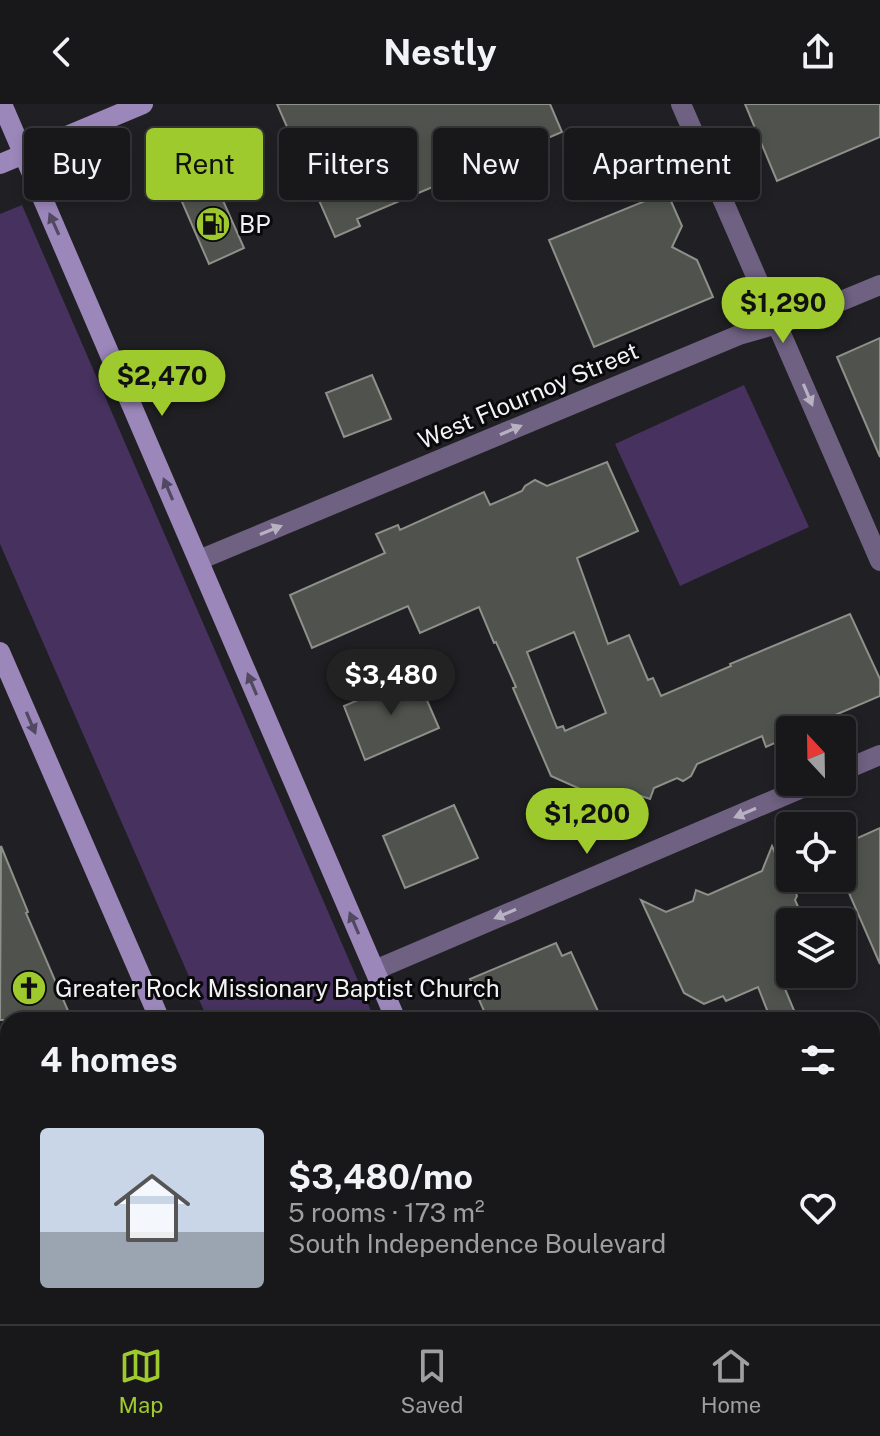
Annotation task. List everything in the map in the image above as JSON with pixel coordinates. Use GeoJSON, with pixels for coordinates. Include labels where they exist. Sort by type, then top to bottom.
{"type":"FeatureCollection","features":[{"type":"Feature","properties":{"kind":"street"},"geometry":{"type":"LineString","coordinates":[[2,104],[393,1012]]}},
{"type":"Feature","properties":{"kind":"street"},"geometry":{"type":"LineString","coordinates":[[0,164],[143,104]]}},
{"type":"Feature","properties":{"kind":"street"},"geometry":{"type":"LineString","coordinates":[[681,104],[880,561]]}},
{"type":"Feature","properties":{"kind":"street","name":"West Flournoy Street"},"geometry":{"type":"LineString","coordinates":[[199,560],[739,335],[805,316],[880,285]]}},
{"type":"Feature","properties":{"kind":"street"},"geometry":{"type":"LineString","coordinates":[[0,652],[157,1012]]}},
{"type":"Feature","properties":{"kind":"street"},"geometry":{"type":"LineString","coordinates":[[856,765],[880,755]]}},
{"type":"Feature","properties":{"kind":"street"},"geometry":{"type":"LineString","coordinates":[[375,970],[783,796]]}},
{"type":"Feature","properties":{"kind":"shaded area"},"geometry":{"type":"Polygon","coordinates":[[[22,205],[372,1012],[205,1012],[0,544],[0,214],[22,205]]]}},
{"type":"Feature","properties":{"kind":"shaded area"},"geometry":{"type":"Polygon","coordinates":[[[744,385],[809,527],[680,586],[615,444],[744,385]]]}},
{"type":"Feature","properties":{"kind":"building"},"geometry":{"type":"Polygon","coordinates":[[[277,104],[550,104],[562,132],[548,138],[548,128],[433,128],[433,187],[417,194],[417,128],[287,128],[277,104]]]}},
{"type":"Feature","properties":{"kind":"building"},"geometry":{"type":"Polygon","coordinates":[[[745,104],[880,104],[880,137],[777,181],[760,140],[760,128],[755,128],[745,104]]]}},
{"type":"Feature","properties":{"kind":"building"},"geometry":{"type":"Polygon","coordinates":[[[181,200],[223,200],[244,248],[209,264],[181,200]]]}},
{"type":"Feature","properties":{"kind":"building"},"geometry":{"type":"Polygon","coordinates":[[[319,200],[402,200],[357,219],[360,226],[335,237],[319,200]]]}},
{"type":"Feature","properties":{"kind":"building"},"geometry":{"type":"Polygon","coordinates":[[[647,200],[671,200],[682,226],[672,247],[697,260],[713,297],[594,347],[549,240],[647,200]]]}},
{"type":"Feature","properties":{"kind":"building"},"geometry":{"type":"Polygon","coordinates":[[[880,338],[880,457],[837,357],[880,338]]]}},
{"type":"Feature","properties":{"kind":"building"},"geometry":{"type":"Polygon","coordinates":[[[372,375],[391,419],[344,437],[326,393],[372,375]]]}},
{"type":"Feature","properties":{"kind":"building"},"geometry":{"type":"Polygon","coordinates":[[[607,462],[638,531],[577,558],[608,644],[629,635],[648,680],[653,678],[661,696],[850,614],[880,679],[880,696],[833,716],[776,716],[776,742],[766,747],[762,736],[697,764],[691,776],[683,781],[677,778],[654,788],[650,799],[632,793],[625,809],[551,776],[513,688],[516,687],[479,607],[420,633],[408,606],[312,648],[290,595],[385,553],[376,534],[398,525],[400,530],[484,492],[490,505],[522,491],[535,480],[547,486],[607,462]],[[574,632],[527,652],[557,728],[563,726],[565,731],[606,713],[574,632]]]}},
{"type":"Feature","properties":{"kind":"building"},"geometry":{"type":"Polygon","coordinates":[[[416,675],[439,728],[365,760],[344,706],[416,675]]]}},
{"type":"Feature","properties":{"kind":"building"},"geometry":{"type":"Polygon","coordinates":[[[454,805],[478,858],[405,888],[383,836],[454,805]]]}},
{"type":"Feature","properties":{"kind":"building"},"geometry":{"type":"Polygon","coordinates":[[[880,828],[880,964],[849,892],[856,892],[856,839],[880,828]]]}},
{"type":"Feature","properties":{"kind":"building","name":"Greater Rock Missionary Baptist Church"},"geometry":{"type":"Polygon","coordinates":[[[1,846],[69,1012],[0,1012],[1,846]]]}},
{"type":"Feature","properties":{"kind":"building"},"geometry":{"type":"Polygon","coordinates":[[[772,846],[776,855],[776,892],[795,892],[797,896],[795,900],[799,908],[776,908],[776,988],[785,988],[795,1012],[768,1012],[758,987],[726,1001],[723,996],[704,1004],[684,993],[641,900],[666,912],[693,901],[696,890],[708,895],[762,871],[772,846]]]}},
{"type":"Feature","properties":{"kind":"building"},"geometry":{"type":"Polygon","coordinates":[[[556,943],[562,956],[571,952],[598,1012],[484,1012],[470,979],[556,943]]]}},
{"type":"Feature","properties":{"kind":"place","name":"BP"},"geometry":{"type":"Point","coordinates":[213,224]}},
{"type":"Feature","properties":{"kind":"place","name":"Greater Rock Missionary Baptist Church"},"geometry":{"type":"Point","coordinates":[29,988]}}]}
